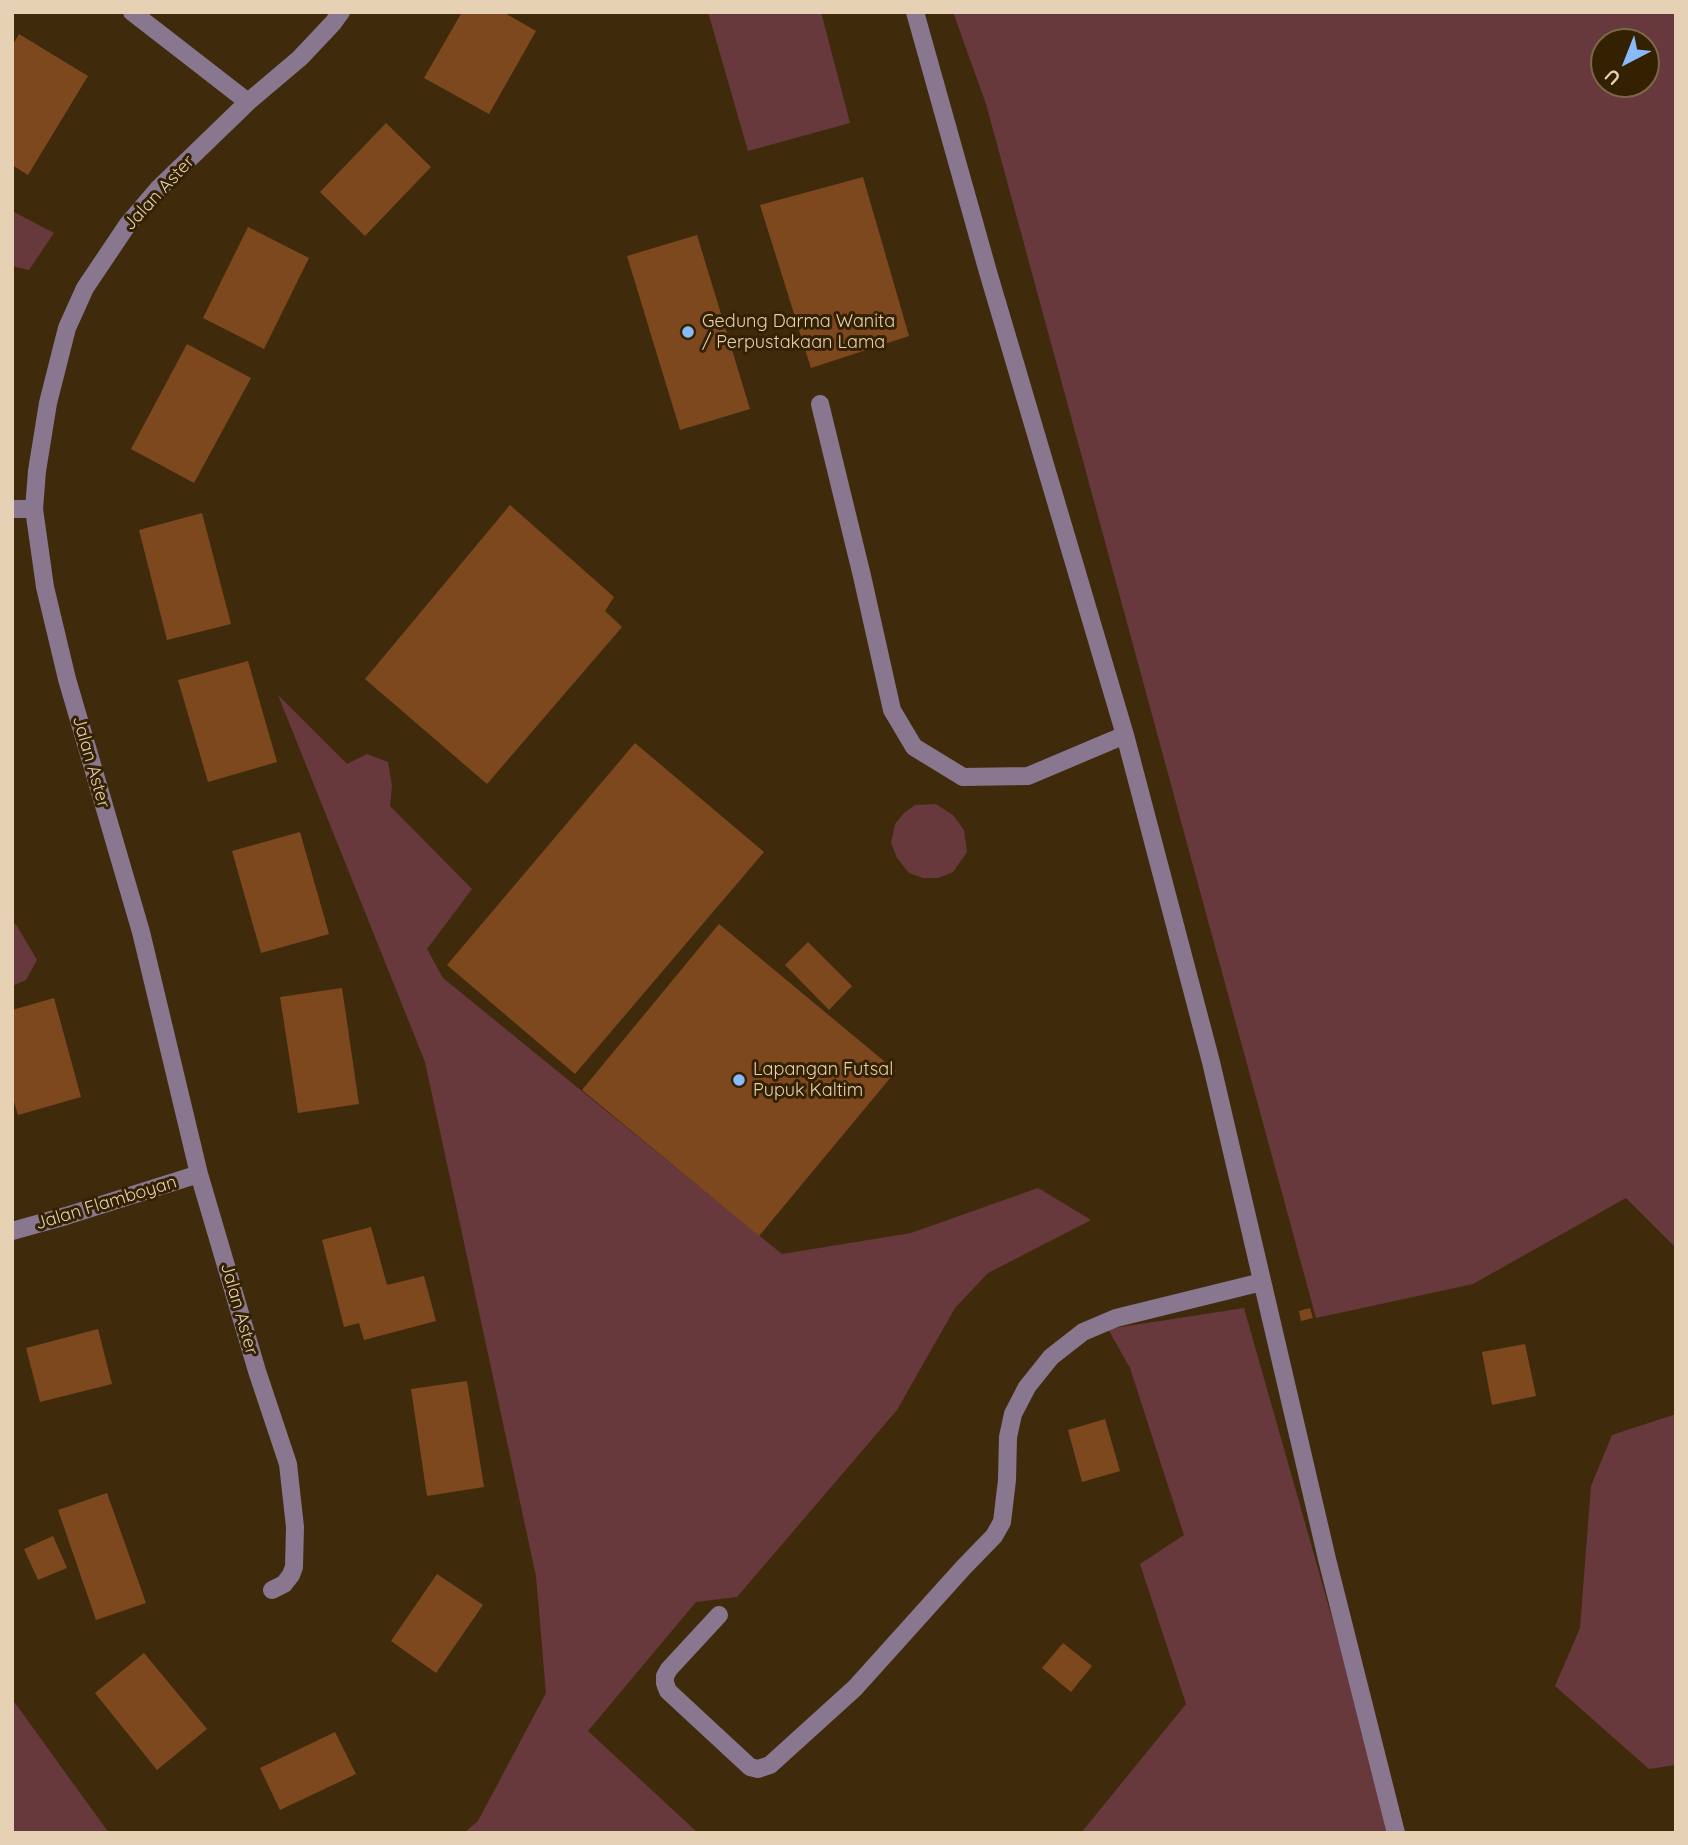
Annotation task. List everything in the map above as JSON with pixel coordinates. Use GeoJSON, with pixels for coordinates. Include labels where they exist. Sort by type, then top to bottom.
{"type":"FeatureCollection","features":[{"type":"Feature","properties":{"kind":"street"},"geometry":{"type":"LineString","coordinates":[[132,12],[248,102]]}},
{"type":"Feature","properties":{"kind":"street","name":"Jalan Aster"},"geometry":{"type":"LineString","coordinates":[[272,1590],[284,1584],[294,1567],[295,1527],[288,1464],[257,1371],[199,1174],[141,932],[64,665],[45,587],[34,509],[48,403],[66,328],[85,288],[128,224],[158,189],[248,102],[300,58],[341,12]]}},
{"type":"Feature","properties":{"kind":"street"},"geometry":{"type":"LineString","coordinates":[[915,12],[988,272],[1125,735],[1211,1062],[1326,1559],[1396,1833]]}},
{"type":"Feature","properties":{"kind":"street"},"geometry":{"type":"LineString","coordinates":[[820,404],[892,710],[914,747],[963,777],[1028,776],[1125,735]]}},
{"type":"Feature","properties":{"kind":"street"},"geometry":{"type":"LineString","coordinates":[[12,509],[34,509]]}},
{"type":"Feature","properties":{"kind":"street","name":"Jalan Flamboyan"},"geometry":{"type":"LineString","coordinates":[[12,1231],[199,1174]]}},
{"type":"Feature","properties":{"kind":"street"},"geometry":{"type":"LineString","coordinates":[[719,1615],[669,1669],[665,1683],[668,1690],[750,1767],[758,1769],[770,1765],[855,1688],[994,1536],[1002,1522],[1008,1437],[1013,1413],[1027,1387],[1051,1357],[1083,1332],[1116,1318],[1262,1282]]}},
{"type":"Feature","properties":{"kind":"shaded area"},"geometry":{"type":"Polygon","coordinates":[[[708,12],[821,12],[850,123],[748,151],[708,12]]]}},
{"type":"Feature","properties":{"kind":"shaded area"},"geometry":{"type":"Polygon","coordinates":[[[953,12],[1676,12],[1676,1248],[1626,1198],[1473,1284],[1316,1318],[986,104],[953,12]]]}},
{"type":"Feature","properties":{"kind":"shaded area"},"geometry":{"type":"Polygon","coordinates":[[[12,211],[54,233],[29,270],[12,266],[12,211]]]}},
{"type":"Feature","properties":{"kind":"shaded area"},"geometry":{"type":"Polygon","coordinates":[[[278,695],[347,764],[367,754],[388,762],[392,786],[390,806],[472,889],[427,949],[443,978],[782,1254],[911,1233],[1038,1188],[1091,1220],[988,1273],[955,1308],[897,1410],[737,1597],[696,1602],[588,1731],[698,1833],[464,1833],[478,1821],[546,1693],[536,1576],[425,1062],[278,695]]]}},
{"type":"Feature","properties":{"kind":"shaded area"},"geometry":{"type":"Polygon","coordinates":[[[936,804],[953,815],[964,830],[967,852],[953,872],[938,878],[923,878],[909,873],[897,858],[891,843],[895,824],[904,813],[915,805],[936,804]]]}},
{"type":"Feature","properties":{"kind":"shaded area"},"geometry":{"type":"Polygon","coordinates":[[[12,921],[37,960],[26,980],[12,986],[12,921]]]}},
{"type":"Feature","properties":{"kind":"shaded area"},"geometry":{"type":"Polygon","coordinates":[[[1244,1308],[1393,1833],[1081,1833],[1186,1704],[1140,1564],[1184,1535],[1130,1368],[1108,1329],[1244,1308]]]}},
{"type":"Feature","properties":{"kind":"shaded area"},"geometry":{"type":"Polygon","coordinates":[[[1676,1414],[1676,1765],[1649,1769],[1555,1686],[1580,1628],[1591,1486],[1612,1435],[1676,1414]]]}},
{"type":"Feature","properties":{"kind":"shaded area"},"geometry":{"type":"Polygon","coordinates":[[[12,1701],[15,1703],[109,1833],[12,1833],[12,1701]]]}},
{"type":"Feature","properties":{"kind":"building"},"geometry":{"type":"Polygon","coordinates":[[[462,12],[503,12],[536,31],[489,114],[424,78],[462,12]]]}},
{"type":"Feature","properties":{"kind":"building"},"geometry":{"type":"Polygon","coordinates":[[[19,34],[88,76],[28,175],[12,165],[12,46],[19,34]]]}},
{"type":"Feature","properties":{"kind":"building"},"geometry":{"type":"Polygon","coordinates":[[[386,123],[431,167],[365,236],[320,192],[386,123]]]}},
{"type":"Feature","properties":{"kind":"building"},"geometry":{"type":"Polygon","coordinates":[[[863,177],[909,336],[811,368],[760,205],[863,177]]]}},
{"type":"Feature","properties":{"kind":"building"},"geometry":{"type":"Polygon","coordinates":[[[248,227],[309,258],[264,349],[203,318],[248,227]]]}},
{"type":"Feature","properties":{"kind":"building","name":"Gedung Darma Wanita / Perpustakaan Lama"},"geometry":{"type":"Polygon","coordinates":[[[697,235],[750,409],[680,430],[627,256],[697,235]]]}},
{"type":"Feature","properties":{"kind":"building"},"geometry":{"type":"Polygon","coordinates":[[[187,344],[251,378],[194,483],[131,449],[187,344]]]}},
{"type":"Feature","properties":{"kind":"building"},"geometry":{"type":"Polygon","coordinates":[[[510,505],[614,597],[605,611],[622,627],[487,784],[365,679],[510,505]]]}},
{"type":"Feature","properties":{"kind":"building"},"geometry":{"type":"Polygon","coordinates":[[[202,513],[231,624],[167,640],[139,530],[202,513]]]}},
{"type":"Feature","properties":{"kind":"building"},"geometry":{"type":"Polygon","coordinates":[[[248,661],[277,762],[208,782],[178,680],[248,661]]]}},
{"type":"Feature","properties":{"kind":"building"},"geometry":{"type":"Polygon","coordinates":[[[635,743],[764,852],[575,1074],[447,965],[635,743]]]}},
{"type":"Feature","properties":{"kind":"building"},"geometry":{"type":"Polygon","coordinates":[[[300,832],[329,934],[261,953],[232,851],[300,832]]]}},
{"type":"Feature","properties":{"kind":"building","name":"Lapangan Futsal Pupuk Kaltim"},"geometry":{"type":"Polygon","coordinates":[[[719,924],[896,1071],[759,1236],[582,1090],[719,924]]]}},
{"type":"Feature","properties":{"kind":"building"},"geometry":{"type":"Polygon","coordinates":[[[808,942],[852,986],[829,1010],[785,965],[808,942]]]}},
{"type":"Feature","properties":{"kind":"building"},"geometry":{"type":"Polygon","coordinates":[[[342,988],[359,1104],[298,1113],[280,997],[342,988]]]}},
{"type":"Feature","properties":{"kind":"building"},"geometry":{"type":"Polygon","coordinates":[[[54,998],[81,1097],[18,1115],[12,1095],[12,1010],[54,998]]]}},
{"type":"Feature","properties":{"kind":"building"},"geometry":{"type":"Polygon","coordinates":[[[371,1227],[387,1285],[424,1276],[436,1321],[364,1340],[359,1323],[344,1327],[322,1240],[371,1227]]]}},
{"type":"Feature","properties":{"kind":"building"},"geometry":{"type":"Polygon","coordinates":[[[1310,1308],[1313,1318],[1301,1321],[1299,1311],[1310,1308]]]}},
{"type":"Feature","properties":{"kind":"building"},"geometry":{"type":"Polygon","coordinates":[[[98,1329],[112,1384],[40,1402],[26,1348],[98,1329]]]}},
{"type":"Feature","properties":{"kind":"building"},"geometry":{"type":"Polygon","coordinates":[[[1525,1344],[1536,1396],[1492,1405],[1482,1352],[1525,1344]]]}},
{"type":"Feature","properties":{"kind":"building"},"geometry":{"type":"Polygon","coordinates":[[[467,1381],[484,1487],[427,1496],[411,1389],[467,1381]]]}},
{"type":"Feature","properties":{"kind":"building"},"geometry":{"type":"Polygon","coordinates":[[[1105,1419],[1120,1471],[1082,1482],[1068,1430],[1105,1419]]]}},
{"type":"Feature","properties":{"kind":"building"},"geometry":{"type":"Polygon","coordinates":[[[107,1493],[146,1603],[96,1620],[58,1510],[107,1493]]]}},
{"type":"Feature","properties":{"kind":"building"},"geometry":{"type":"Polygon","coordinates":[[[53,1536],[67,1568],[38,1580],[24,1549],[53,1536]]]}},
{"type":"Feature","properties":{"kind":"building"},"geometry":{"type":"Polygon","coordinates":[[[437,1574],[483,1605],[436,1673],[391,1641],[437,1574]]]}},
{"type":"Feature","properties":{"kind":"building"},"geometry":{"type":"Polygon","coordinates":[[[1063,1643],[1092,1666],[1071,1692],[1042,1668],[1063,1643]]]}},
{"type":"Feature","properties":{"kind":"building"},"geometry":{"type":"Polygon","coordinates":[[[144,1653],[207,1729],[157,1770],[95,1693],[144,1653]]]}},
{"type":"Feature","properties":{"kind":"building"},"geometry":{"type":"Polygon","coordinates":[[[335,1732],[356,1774],[280,1810],[260,1768],[335,1732]]]}},
{"type":"Feature","properties":{"kind":"place","name":"Gedung Darma Wanita / Perpustakaan Lama"},"geometry":{"type":"Point","coordinates":[688,332]}},
{"type":"Feature","properties":{"kind":"place","name":"Lapangan Futsal Pupuk Kaltim"},"geometry":{"type":"Point","coordinates":[739,1080]}}]}
